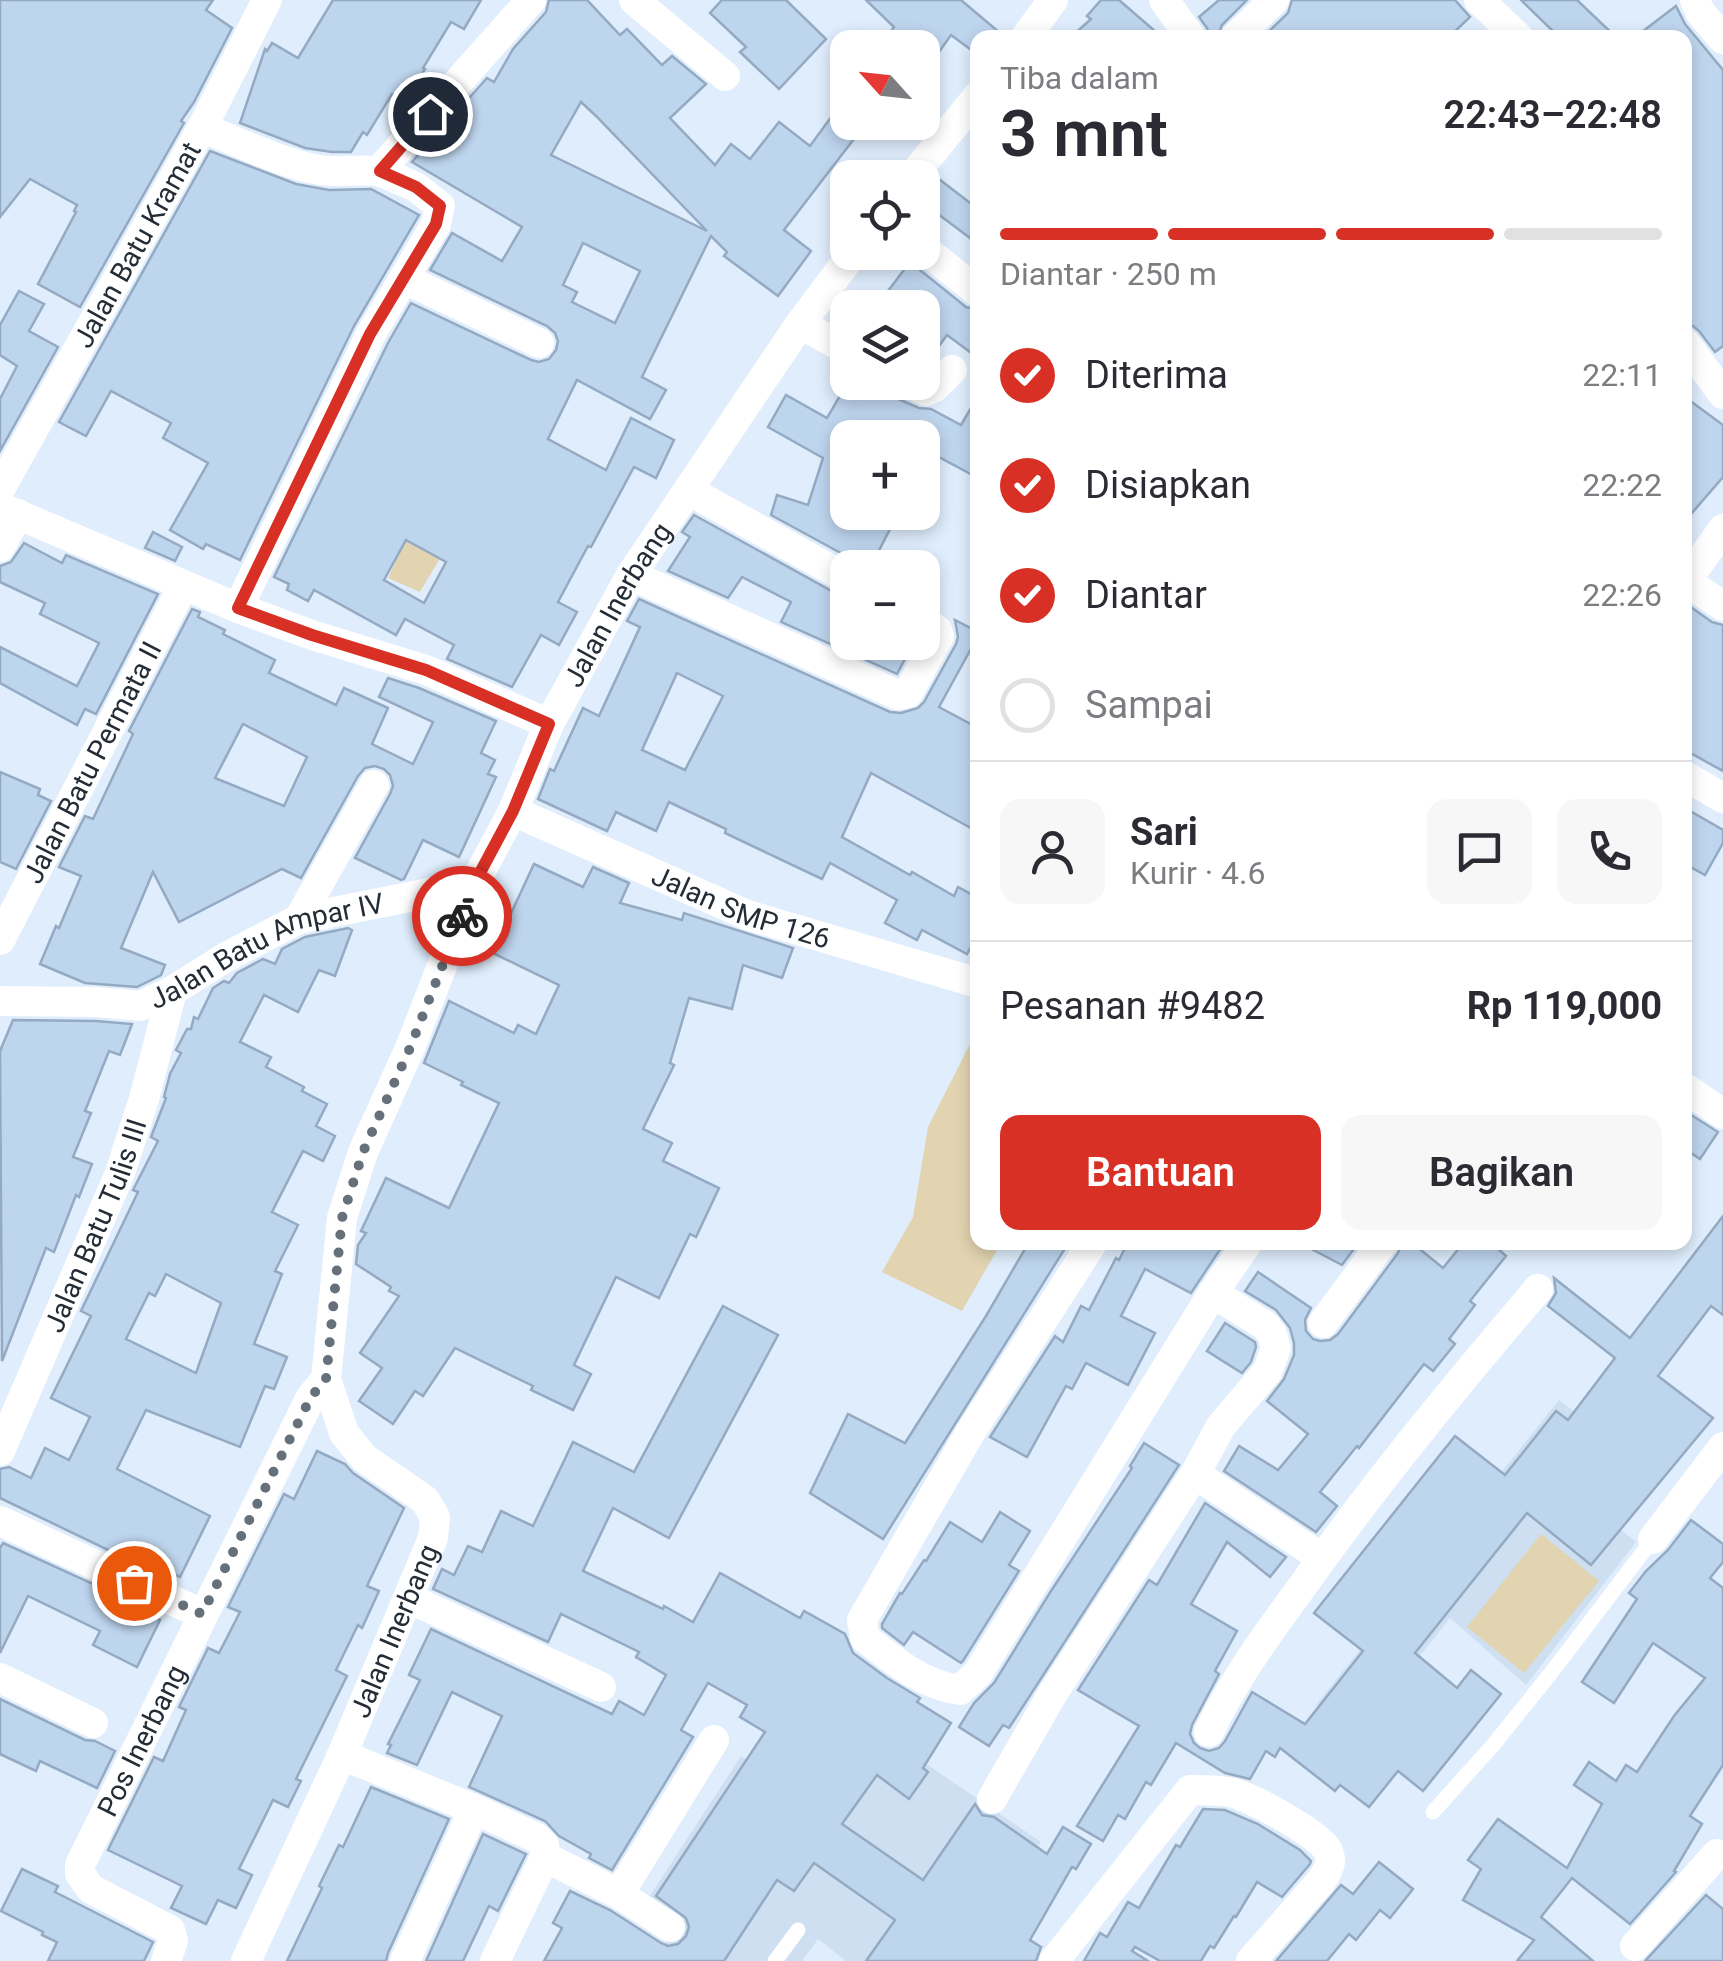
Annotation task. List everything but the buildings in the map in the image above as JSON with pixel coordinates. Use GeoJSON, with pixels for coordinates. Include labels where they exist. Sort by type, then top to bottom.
{"type":"FeatureCollection","features":[{"type":"Feature","properties":{"kind":"street","name":"Jalan Batu Kramat"},"geometry":{"type":"LineString","coordinates":[[0,489],[202,128],[267,0]]}},
{"type":"Feature","properties":{"kind":"street"},"geometry":{"type":"LineString","coordinates":[[380,171],[531,0]]}},
{"type":"Feature","properties":{"kind":"street"},"geometry":{"type":"LineString","coordinates":[[634,0],[725,76]]}},
{"type":"Feature","properties":{"kind":"street"},"geometry":{"type":"LineString","coordinates":[[1031,30],[1052,0]]}},
{"type":"Feature","properties":{"kind":"street"},"geometry":{"type":"LineString","coordinates":[[1164,0],[1185,30]]}},
{"type":"Feature","properties":{"kind":"street"},"geometry":{"type":"LineString","coordinates":[[1243,30],[1274,0]]}},
{"type":"Feature","properties":{"kind":"street"},"geometry":{"type":"LineString","coordinates":[[1705,4],[1723,39]]}},
{"type":"Feature","properties":{"kind":"street"},"geometry":{"type":"LineString","coordinates":[[926,160],[970,106]]}},
{"type":"Feature","properties":{"kind":"street"},"geometry":{"type":"LineString","coordinates":[[202,128],[297,164],[330,171],[380,171],[416,187],[440,206],[436,224],[370,334],[238,608]]}},
{"type":"Feature","properties":{"kind":"street"},"geometry":{"type":"LineString","coordinates":[[940,261],[970,286]]}},
{"type":"Feature","properties":{"kind":"street","name":"Jalan Inerbang"},"geometry":{"type":"LineString","coordinates":[[246,1961],[342,1755],[434,1538],[435,1517],[424,1500],[364,1458],[344,1433],[326,1379],[342,1218],[363,1152],[410,1048],[474,884],[513,811],[549,724],[631,575],[840,270]]}},
{"type":"Feature","properties":{"kind":"street"},"geometry":{"type":"LineString","coordinates":[[405,278],[539,343]]}},
{"type":"Feature","properties":{"kind":"street"},"geometry":{"type":"LineString","coordinates":[[800,324],[830,340]]}},
{"type":"Feature","properties":{"kind":"street"},"geometry":{"type":"LineString","coordinates":[[1692,352],[1723,394]]}},
{"type":"Feature","properties":{"kind":"street"},"geometry":{"type":"LineString","coordinates":[[940,382],[952,370]]}},
{"type":"Feature","properties":{"kind":"street"},"geometry":{"type":"LineString","coordinates":[[688,490],[830,568]]}},
{"type":"Feature","properties":{"kind":"street"},"geometry":{"type":"LineString","coordinates":[[0,547],[9,511],[238,608],[426,670],[549,724]]}},
{"type":"Feature","properties":{"kind":"street"},"geometry":{"type":"LineString","coordinates":[[1692,573],[1723,529]]}},
{"type":"Feature","properties":{"kind":"street"},"geometry":{"type":"LineString","coordinates":[[631,575],[898,695],[908,693],[925,660]]}},
{"type":"Feature","properties":{"kind":"street","name":"Jalan Batu Permata II"},"geometry":{"type":"LineString","coordinates":[[0,940],[183,586]]}},
{"type":"Feature","properties":{"kind":"street"},"geometry":{"type":"LineString","coordinates":[[1692,586],[1723,606]]}},
{"type":"Feature","properties":{"kind":"street"},"geometry":{"type":"LineString","coordinates":[[1692,780],[1723,798]]}},
{"type":"Feature","properties":{"kind":"street"},"geometry":{"type":"LineString","coordinates":[[299,919],[374,784]]}},
{"type":"Feature","properties":{"kind":"street","name":"Jalan SMP 126"},"geometry":{"type":"LineString","coordinates":[[513,811],[747,915],[970,981]]}},
{"type":"Feature","properties":{"kind":"street","name":"Jalan Batu Ampar IV"},"geometry":{"type":"LineString","coordinates":[[0,1001],[140,1006],[299,919],[474,884]]}},
{"type":"Feature","properties":{"kind":"street","name":"Jalan Batu Tulis III"},"geometry":{"type":"LineString","coordinates":[[0,1452],[120,1173],[172,991]]}},
{"type":"Feature","properties":{"kind":"street"},"geometry":{"type":"LineString","coordinates":[[1692,1093],[1723,1114]]}},
{"type":"Feature","properties":{"kind":"street"},"geometry":{"type":"LineString","coordinates":[[1087,1250],[970,1433],[862,1620],[865,1638],[902,1667],[941,1687],[960,1690],[978,1673],[1243,1250]]}},
{"type":"Feature","properties":{"kind":"street"},"geometry":{"type":"LineString","coordinates":[[1323,1323],[1377,1250]]}},
{"type":"Feature","properties":{"kind":"street"},"geometry":{"type":"LineString","coordinates":[[1208,1732],[1235,1680],[1322,1558],[1448,1394],[1538,1289]]}},
{"type":"Feature","properties":{"kind":"street"},"geometry":{"type":"LineString","coordinates":[[992,1798],[1053,1693],[1221,1426],[1266,1372],[1276,1348],[1272,1334],[1266,1326],[1213,1293]]}},
{"type":"Feature","properties":{"kind":"street","name":"Pos Inerbang"},"geometry":{"type":"LineString","coordinates":[[166,1961],[173,1941],[170,1930],[91,1889],[80,1874],[80,1866],[311,1397],[326,1379]]}},
{"type":"Feature","properties":{"kind":"street"},"geometry":{"type":"LineString","coordinates":[[1654,1538],[1723,1447]]}},
{"type":"Feature","properties":{"kind":"street"},"geometry":{"type":"LineString","coordinates":[[1194,1474],[1322,1558]]}},
{"type":"Feature","properties":{"kind":"street"},"geometry":{"type":"LineString","coordinates":[[0,1522],[202,1614]]}},
{"type":"Feature","properties":{"kind":"street"},"geometry":{"type":"LineString","coordinates":[[408,1598],[601,1687]]}},
{"type":"Feature","properties":{"kind":"street"},"geometry":{"type":"LineString","coordinates":[[0,1678],[93,1723]]}},
{"type":"Feature","properties":{"kind":"street"},"geometry":{"type":"LineString","coordinates":[[619,1894],[714,1740]]}},
{"type":"Feature","properties":{"kind":"street"},"geometry":{"type":"LineString","coordinates":[[342,1755],[474,1809],[537,1838],[544,1845],[544,1857],[495,1961]]}},
{"type":"Feature","properties":{"kind":"street"},"geometry":{"type":"LineString","coordinates":[[1054,1961],[1190,1790],[1232,1792],[1319,1839],[1330,1857],[1322,1880],[1251,1961]]}},
{"type":"Feature","properties":{"kind":"street"},"geometry":{"type":"LineString","coordinates":[[405,1961],[474,1809]]}},
{"type":"Feature","properties":{"kind":"street"},"geometry":{"type":"LineString","coordinates":[[1636,1946],[1721,1852]]}},
{"type":"Feature","properties":{"kind":"street"},"geometry":{"type":"LineString","coordinates":[[544,1857],[619,1894],[670,1926]]}},
{"type":"Feature","properties":{"kind":"lane"},"geometry":{"type":"LineString","coordinates":[[1433,1812],[1552,1673],[1654,1538]]}},
{"type":"Feature","properties":{"kind":"lane"},"geometry":{"type":"LineString","coordinates":[[774,1961],[798,1930]]}},
{"type":"Feature","properties":{"kind":"shaded area"},"geometry":{"type":"Polygon","coordinates":[[[422,505],[459,526],[420,592],[388,578],[422,505]]]}},
{"type":"Feature","properties":{"kind":"shaded area"},"geometry":{"type":"Polygon","coordinates":[[[970,1044],[970,1250],[997,1250],[962,1311],[882,1272],[913,1217],[928,1127],[970,1044]]]}},
{"type":"Feature","properties":{"kind":"shaded area"},"geometry":{"type":"Polygon","coordinates":[[[1559,1400],[1599,1431],[1559,1480],[1636,1542],[1526,1685],[1450,1618],[1355,1737],[1316,1705],[1559,1400]]]}},
{"type":"Feature","properties":{"kind":"shaded area"},"geometry":{"type":"Polygon","coordinates":[[[1541,1534],[1599,1581],[1524,1673],[1467,1627],[1541,1534]]]}},
{"type":"Feature","properties":{"kind":"shaded area"},"geometry":{"type":"Polygon","coordinates":[[[885,1736],[1041,1842],[958,1961],[846,1961],[818,1939],[802,1961],[653,1961],[679,1925],[646,1902],[741,1756],[789,1789],[885,1736]]]}},
{"type":"Feature","properties":{"kind":"way so far"},"geometry":{"type":"LineString","coordinates":[[134,1583],[202,1614],[311,1397],[326,1379],[342,1218],[363,1152],[410,1048],[462,916]]}},
{"type":"Feature","properties":{"kind":"route"},"geometry":{"type":"LineString","coordinates":[[430,114],[380,171],[416,187],[440,206],[436,224],[370,334],[238,608],[426,670],[549,724],[513,811],[474,884],[462,916]]}}]}
